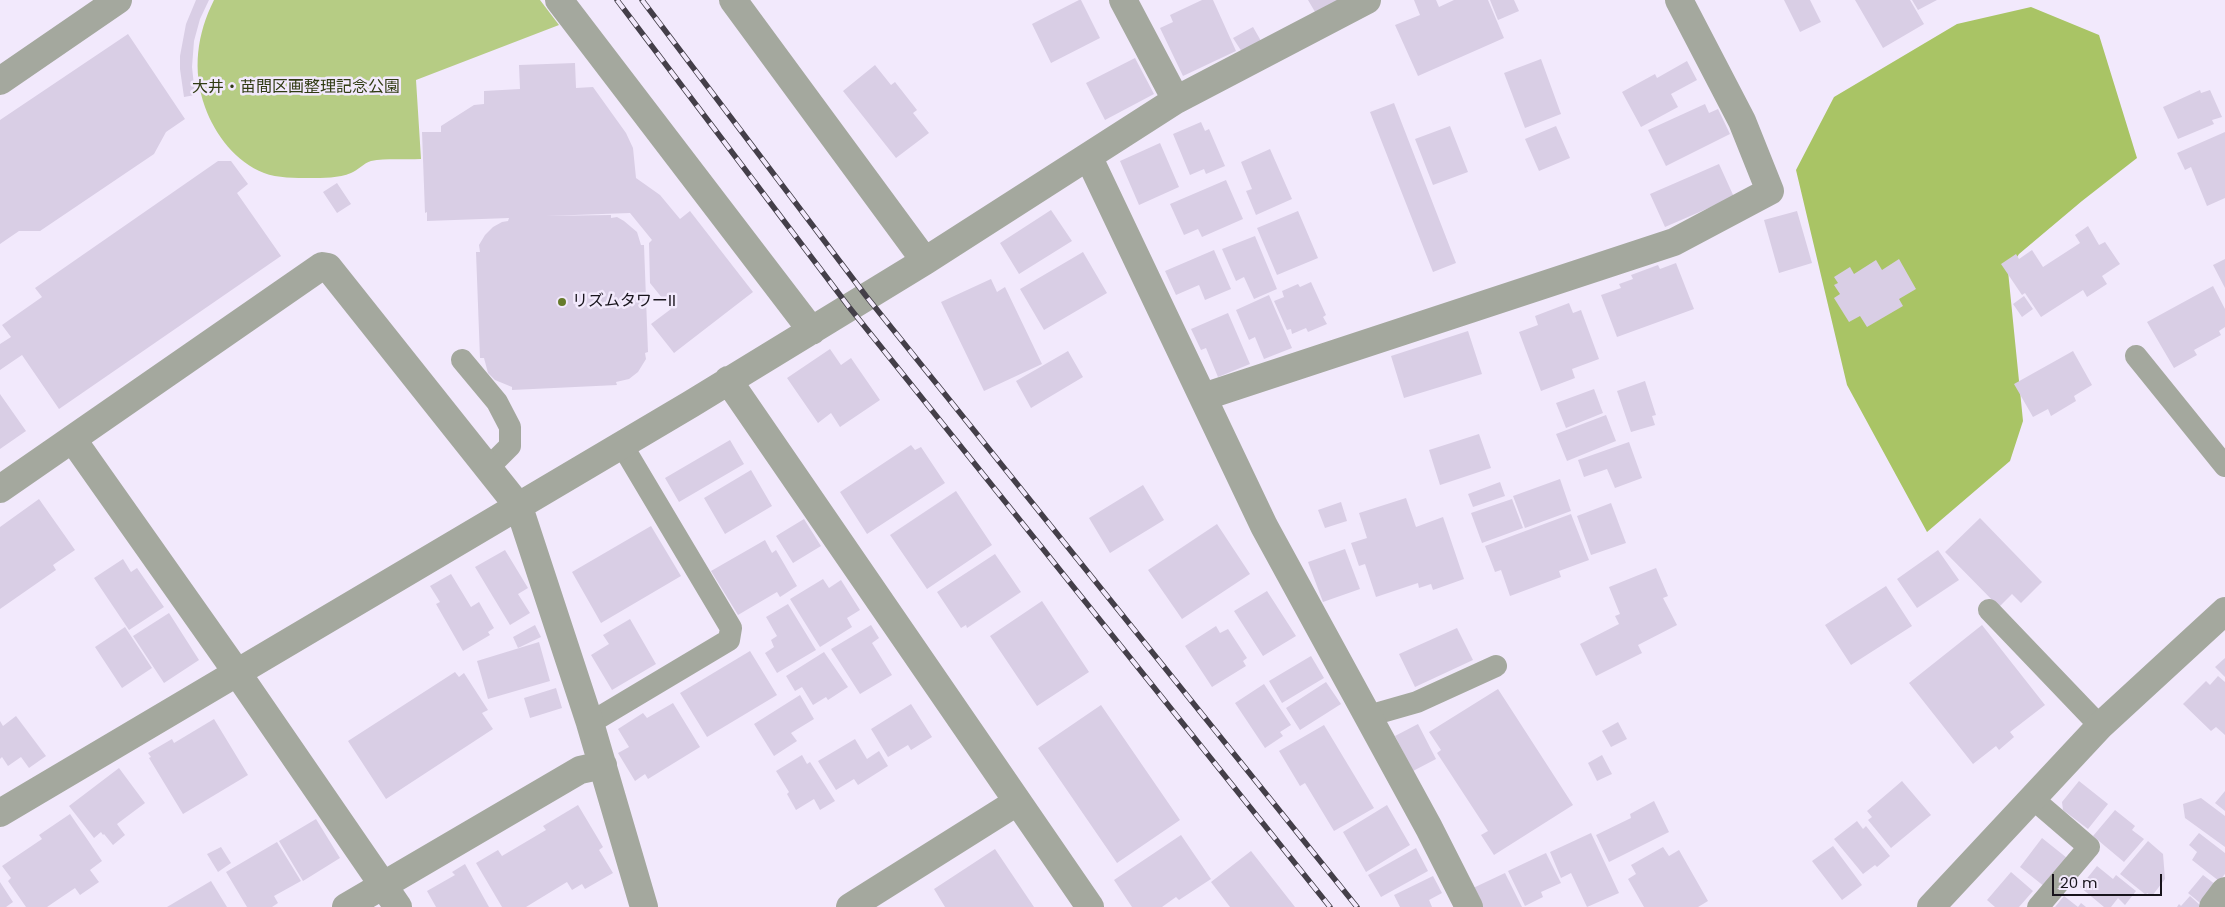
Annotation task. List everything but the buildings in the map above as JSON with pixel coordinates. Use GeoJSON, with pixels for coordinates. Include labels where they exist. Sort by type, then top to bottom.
{"type":"FeatureCollection","features":[{"type":"Feature","properties":{"kind":"street"},"geometry":{"type":"LineString","coordinates":[[0,80],[118,0]]}},
{"type":"Feature","properties":{"kind":"street"},"geometry":{"type":"LineString","coordinates":[[559,0],[812,331]]}},
{"type":"Feature","properties":{"kind":"street"},"geometry":{"type":"LineString","coordinates":[[733,0],[924,261]]}},
{"type":"Feature","properties":{"kind":"street"},"geometry":{"type":"LineString","coordinates":[[1123,0],[1176,100]]}},
{"type":"Feature","properties":{"kind":"street"},"geometry":{"type":"LineString","coordinates":[[0,813],[238,674],[812,331],[1088,158],[1176,100],[1367,0]]}},
{"type":"Feature","properties":{"kind":"street"},"geometry":{"type":"LineString","coordinates":[[1203,397],[1674,242],[1770,191],[1742,121],[1679,0]]}},
{"type":"Feature","properties":{"kind":"street"},"geometry":{"type":"LineString","coordinates":[[1088,158],[1264,526],[1429,828],[1469,907]]}},
{"type":"Feature","properties":{"kind":"street"},"geometry":{"type":"LineString","coordinates":[[0,489],[322,266],[328,267],[518,507],[590,723],[644,907]]}},
{"type":"Feature","properties":{"kind":"street"},"geometry":{"type":"LineString","coordinates":[[728,380],[1090,907]]}},
{"type":"Feature","properties":{"kind":"street"},"geometry":{"type":"LineString","coordinates":[[73,440],[238,674],[390,896]]}},
{"type":"Feature","properties":{"kind":"street"},"geometry":{"type":"LineString","coordinates":[[1931,907],[2100,726],[2225,611]]}},
{"type":"Feature","properties":{"kind":"street"},"geometry":{"type":"LineString","coordinates":[[346,907],[390,896],[580,770],[603,765]]}},
{"type":"Feature","properties":{"kind":"street"},"geometry":{"type":"LineString","coordinates":[[850,907],[1017,802]]}},
{"type":"Feature","properties":{"kind":"street"},"geometry":{"type":"LineString","coordinates":[[2213,907],[2225,891]]}},
{"type":"Feature","properties":{"kind":"lane"},"geometry":{"type":"LineString","coordinates":[[2136,356],[2225,466]]}},
{"type":"Feature","properties":{"kind":"lane"},"geometry":{"type":"LineString","coordinates":[[462,360],[497,402],[510,427],[510,446],[488,468]]}},
{"type":"Feature","properties":{"kind":"lane"},"geometry":{"type":"LineString","coordinates":[[590,723],[729,640],[731,628],[622,445]]}},
{"type":"Feature","properties":{"kind":"lane"},"geometry":{"type":"LineString","coordinates":[[1989,610],[2100,726]]}},
{"type":"Feature","properties":{"kind":"lane"},"geometry":{"type":"LineString","coordinates":[[1368,716],[1417,702],[1496,666]]}},
{"type":"Feature","properties":{"kind":"lane"},"geometry":{"type":"LineString","coordinates":[[2032,798],[2089,847],[2038,907]]}},
{"type":"Feature","properties":{"kind":"green space","name":"大井・苗間区画整理記念公園"},"geometry":{"type":"Polygon","coordinates":[[[214,0],[540,0],[559,25],[416,80],[421,159],[371,161],[351,173],[336,177],[287,177],[264,173],[244,162],[214,128],[209,117],[201,93],[198,52],[208,13],[214,0]]]}},
{"type":"Feature","properties":{"kind":"green space"},"geometry":{"type":"Polygon","coordinates":[[[2031,7],[2099,35],[2137,158],[2019,254],[2008,271],[2023,421],[2010,461],[1927,532],[1847,385],[1796,170],[1834,97],[1957,24],[2031,7]]]}},
{"type":"Feature","properties":{"kind":"railway"},"geometry":{"type":"LineString","coordinates":[[617,0],[849,307],[1330,907]]}},
{"type":"Feature","properties":{"kind":"railway"},"geometry":{"type":"LineString","coordinates":[[642,0],[866,296],[1357,907]]}},
{"type":"Feature","properties":{"kind":"place","name":"リズムタワーII"},"geometry":{"type":"Point","coordinates":[562,302]}}]}
